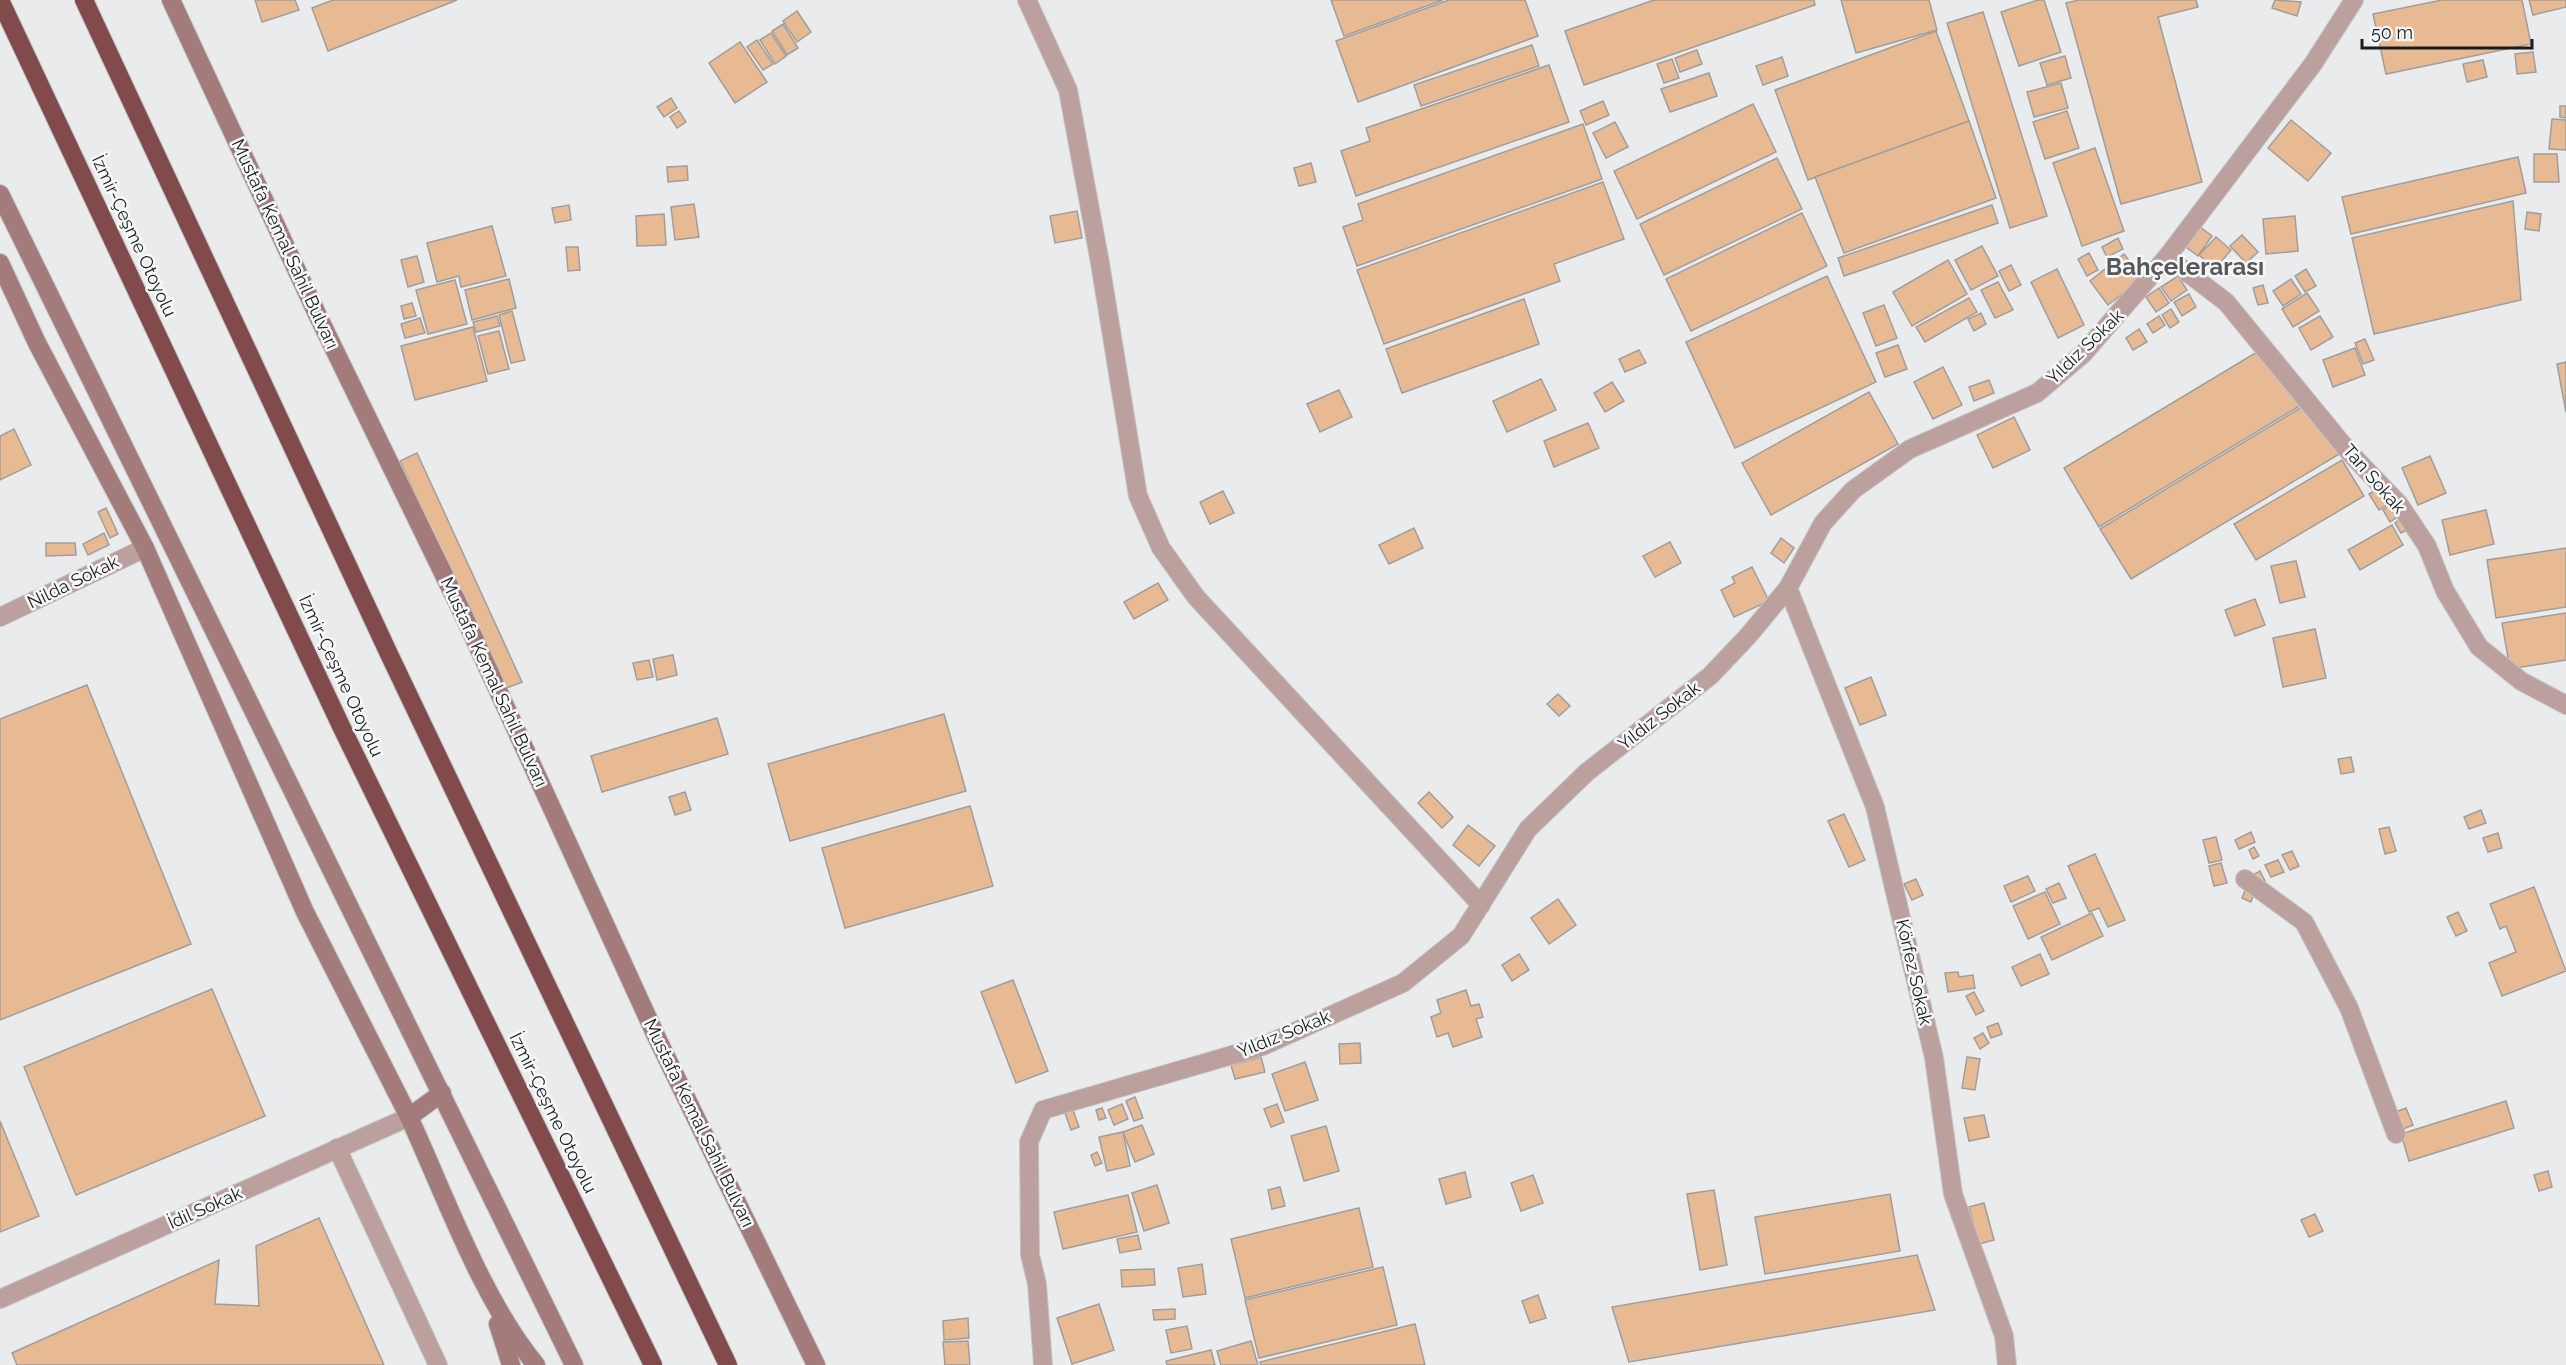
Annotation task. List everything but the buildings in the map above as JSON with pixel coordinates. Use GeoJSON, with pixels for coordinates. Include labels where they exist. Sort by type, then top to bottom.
{"type":"FeatureCollection","features":[{"type":"Feature","properties":{"kind":"highway","name":"İzmir-Çeşme Otoyolu"},"geometry":{"type":"LineString","coordinates":[[0,0],[341,726],[653,1365]]}},
{"type":"Feature","properties":{"kind":"highway"},"geometry":{"type":"LineString","coordinates":[[84,0],[389,654],[728,1365]]}},
{"type":"Feature","properties":{"kind":"street","name":"Mustafa Kemal Sahil Bulvarı"},"geometry":{"type":"LineString","coordinates":[[171,0],[318,316],[468,625],[657,1038],[816,1365]]}},
{"type":"Feature","properties":{"kind":"street"},"geometry":{"type":"LineString","coordinates":[[1027,0],[1068,90],[1100,262],[1138,496],[1161,548],[1196,597],[1481,905]]}},
{"type":"Feature","properties":{"kind":"street","name":"Yıldız Sokak"},"geometry":{"type":"LineString","coordinates":[[1043,1365],[1037,1284],[1030,1254],[1029,1142],[1043,1110],[1263,1046],[1403,982],[1461,936],[1528,830],[1587,772],[1710,676],[1748,636],[1788,588],[1823,523],[1853,489],[1910,449],[2037,393],[2083,354],[2168,257],[2313,64],[2354,0]]}},
{"type":"Feature","properties":{"kind":"street"},"geometry":{"type":"LineString","coordinates":[[0,194],[574,1365]]}},
{"type":"Feature","properties":{"kind":"street","name":"Tan Sokak"},"geometry":{"type":"LineString","coordinates":[[2168,257],[2226,302],[2349,452],[2398,504],[2427,546],[2445,591],[2479,647],[2521,681],[2566,705]]}},
{"type":"Feature","properties":{"kind":"street"},"geometry":{"type":"LineString","coordinates":[[0,263],[37,343],[145,548],[305,912],[409,1117],[483,1280],[514,1337],[536,1365]]}},
{"type":"Feature","properties":{"kind":"street","name":"Nilda Sokak"},"geometry":{"type":"LineString","coordinates":[[0,617],[145,548]]}},
{"type":"Feature","properties":{"kind":"street","name":"Körfez Sokak"},"geometry":{"type":"LineString","coordinates":[[1788,588],[1875,807],[1934,1058],[1953,1194],[2004,1336],[2007,1365]]}},
{"type":"Feature","properties":{"kind":"street"},"geometry":{"type":"LineString","coordinates":[[2245,879],[2304,922],[2349,1008],[2396,1134]]}},
{"type":"Feature","properties":{"kind":"street"},"geometry":{"type":"LineString","coordinates":[[409,1117],[442,1093]]}},
{"type":"Feature","properties":{"kind":"street","name":"İdil Sokak"},"geometry":{"type":"LineString","coordinates":[[0,1299],[409,1117]]}},
{"type":"Feature","properties":{"kind":"street"},"geometry":{"type":"LineString","coordinates":[[337,1148],[438,1365]]}},
{"type":"Feature","properties":{"kind":"street"},"geometry":{"type":"LineString","coordinates":[[483,1280],[511,1365]]}},
{"type":"Feature","properties":{"kind":"district","name":"Bahçelerarası"},"geometry":{"type":"Point","coordinates":[2185,267]}}]}
